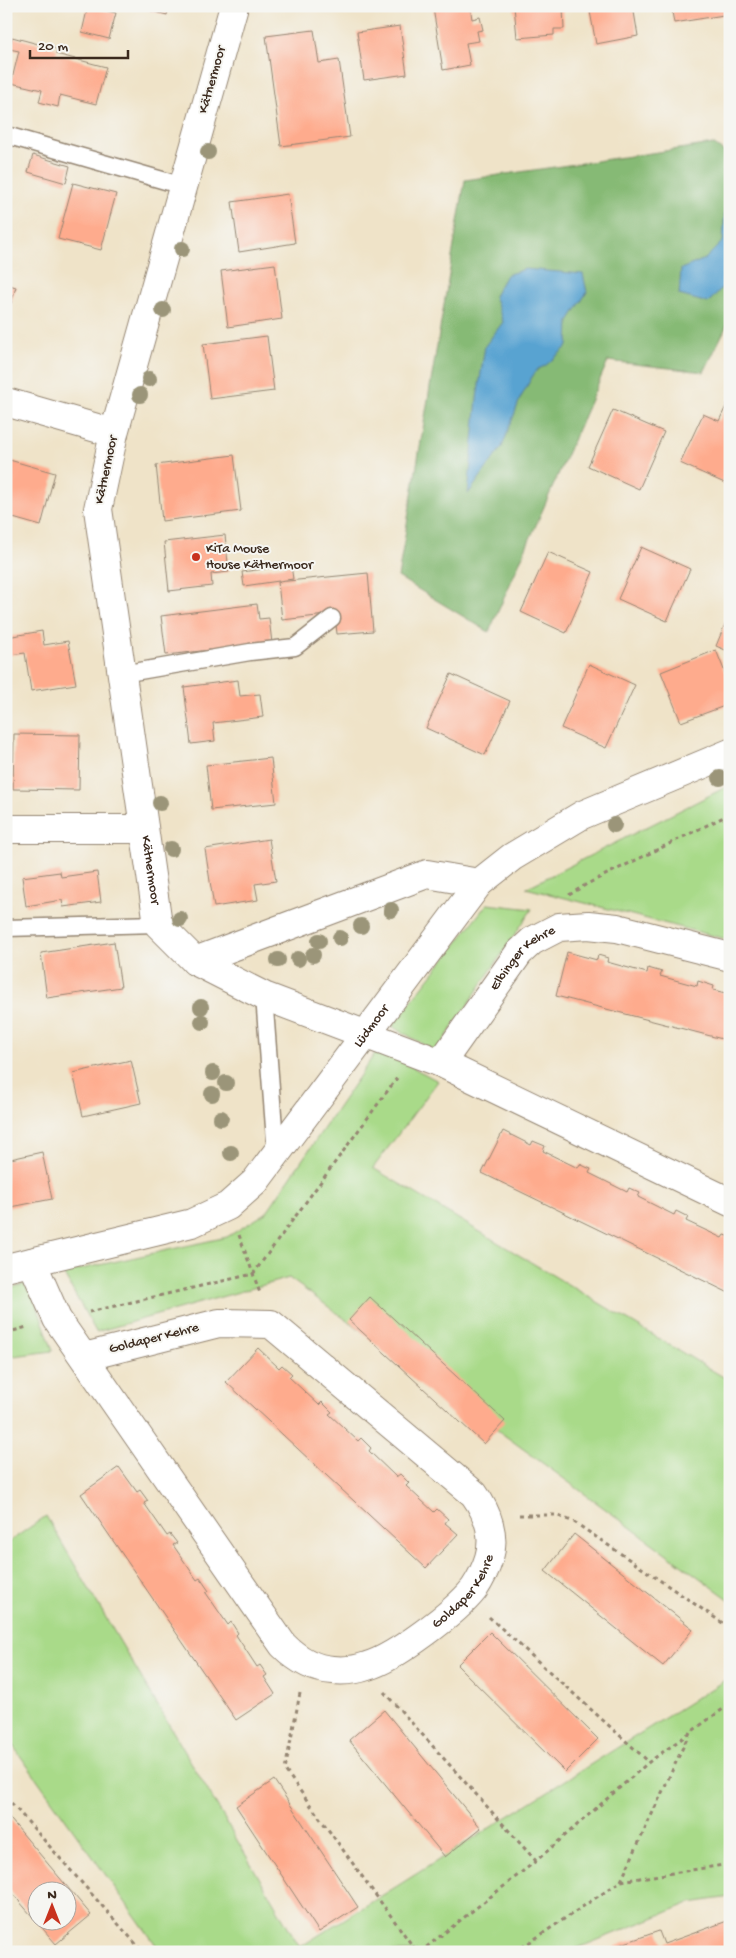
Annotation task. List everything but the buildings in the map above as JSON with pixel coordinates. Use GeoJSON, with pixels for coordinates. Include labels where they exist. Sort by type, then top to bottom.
{"type":"FeatureCollection","features":[{"type":"Feature","properties":{"kind":"street","name":"Kätnermoor"},"geometry":{"type":"LineString","coordinates":[[234,6],[114,433],[98,509],[158,924],[195,961],[264,996],[366,1034]]}},
{"type":"Feature","properties":{"kind":"street"},"geometry":{"type":"LineString","coordinates":[[6,402],[114,433]]}},
{"type":"Feature","properties":{"kind":"street","name":"Lüdmoor"},"geometry":{"type":"LineString","coordinates":[[19,1265],[192,1223],[228,1206],[255,1182],[479,882],[512,857],[582,815],[730,753]]}},
{"type":"Feature","properties":{"kind":"street"},"geometry":{"type":"LineString","coordinates":[[6,829],[144,829]]}},
{"type":"Feature","properties":{"kind":"street"},"geometry":{"type":"LineString","coordinates":[[195,961],[426,874],[479,882]]}},
{"type":"Feature","properties":{"kind":"street","name":"Elbinger Kehre"},"geometry":{"type":"LineString","coordinates":[[441,1063],[519,953],[532,941],[559,927],[602,925],[730,957]]}},
{"type":"Feature","properties":{"kind":"street"},"geometry":{"type":"LineString","coordinates":[[366,1034],[441,1063],[730,1202]]}},
{"type":"Feature","properties":{"kind":"street","name":"Goldaper Kehre"},"geometry":{"type":"LineString","coordinates":[[19,1265],[283,1645],[305,1663],[331,1670],[368,1666],[435,1626],[474,1588],[490,1557],[491,1531],[484,1507],[474,1494],[271,1324],[218,1323],[84,1356]]}},
{"type":"Feature","properties":{"kind":"lane"},"geometry":{"type":"LineString","coordinates":[[6,135],[183,186]]}},
{"type":"Feature","properties":{"kind":"lane"},"geometry":{"type":"LineString","coordinates":[[122,674],[250,652],[295,647],[332,618]]}},
{"type":"Feature","properties":{"kind":"lane"},"geometry":{"type":"LineString","coordinates":[[6,928],[158,924]]}},
{"type":"Feature","properties":{"kind":"lane"},"geometry":{"type":"LineString","coordinates":[[264,996],[276,1154]]}},
{"type":"Feature","properties":{"kind":"path"},"geometry":{"type":"LineString","coordinates":[[565,898],[587,884],[730,814]]}},
{"type":"Feature","properties":{"kind":"path"},"geometry":{"type":"LineString","coordinates":[[6,1333],[57,1319],[253,1274],[414,1054]]}},
{"type":"Feature","properties":{"kind":"path"},"geometry":{"type":"LineString","coordinates":[[228,1206],[271,1324]]}},
{"type":"Feature","properties":{"kind":"path"},"geometry":{"type":"LineString","coordinates":[[488,1519],[533,1514],[556,1515],[574,1522],[730,1628]]}},
{"type":"Feature","properties":{"kind":"path"},"geometry":{"type":"LineString","coordinates":[[466,1596],[649,1762]]}},
{"type":"Feature","properties":{"kind":"path"},"geometry":{"type":"LineString","coordinates":[[305,1663],[284,1770],[419,1952],[536,1861],[649,1762],[730,1704]]}},
{"type":"Feature","properties":{"kind":"path"},"geometry":{"type":"LineString","coordinates":[[368,1666],[386,1696],[536,1861]]}},
{"type":"Feature","properties":{"kind":"path"},"geometry":{"type":"LineString","coordinates":[[621,1881],[691,1732]]}},
{"type":"Feature","properties":{"kind":"path"},"geometry":{"type":"LineString","coordinates":[[6,1798],[144,1952]]}},
{"type":"Feature","properties":{"kind":"path"},"geometry":{"type":"LineString","coordinates":[[515,1952],[621,1881],[730,1864]]}},
{"type":"Feature","properties":{"kind":"green space"},"geometry":{"type":"Polygon","coordinates":[[[713,144],[730,156],[730,319],[704,372],[608,361],[489,632],[398,577],[465,180],[713,144]]]}},
{"type":"Feature","properties":{"kind":"green space"},"geometry":{"type":"Polygon","coordinates":[[[730,785],[730,940],[526,888],[730,785]]]}},
{"type":"Feature","properties":{"kind":"green space"},"geometry":{"type":"Polygon","coordinates":[[[487,904],[532,909],[436,1052],[392,1026],[487,904]]]}},
{"type":"Feature","properties":{"kind":"green space"},"geometry":{"type":"Polygon","coordinates":[[[378,1049],[438,1081],[373,1168],[730,1381],[730,1600],[289,1278],[96,1332],[63,1273],[227,1237],[266,1213],[378,1049]]]}},
{"type":"Feature","properties":{"kind":"green space"},"geometry":{"type":"Polygon","coordinates":[[[29,1283],[53,1351],[6,1357],[6,1289],[29,1283]]]}},
{"type":"Feature","properties":{"kind":"green space"},"geometry":{"type":"Polygon","coordinates":[[[46,1516],[300,1947],[730,1677],[730,1897],[690,1903],[568,1952],[161,1952],[6,1736],[6,1544],[46,1516]]]}},
{"type":"Feature","properties":{"kind":"water"},"geometry":{"type":"Polygon","coordinates":[[[730,201],[730,279],[708,303],[679,295],[681,269],[705,259],[723,241],[725,208],[730,201]]]}},
{"type":"Feature","properties":{"kind":"water"},"geometry":{"type":"Polygon","coordinates":[[[525,269],[583,274],[587,292],[569,321],[568,346],[545,366],[538,369],[532,377],[520,399],[502,447],[468,494],[477,398],[485,346],[503,322],[494,296],[506,275],[525,269]]]}},
{"type":"Feature","properties":{"kind":"place","name":"KiTa Mouse House Kätnermoor"},"geometry":{"type":"Point","coordinates":[196,557]}}]}
